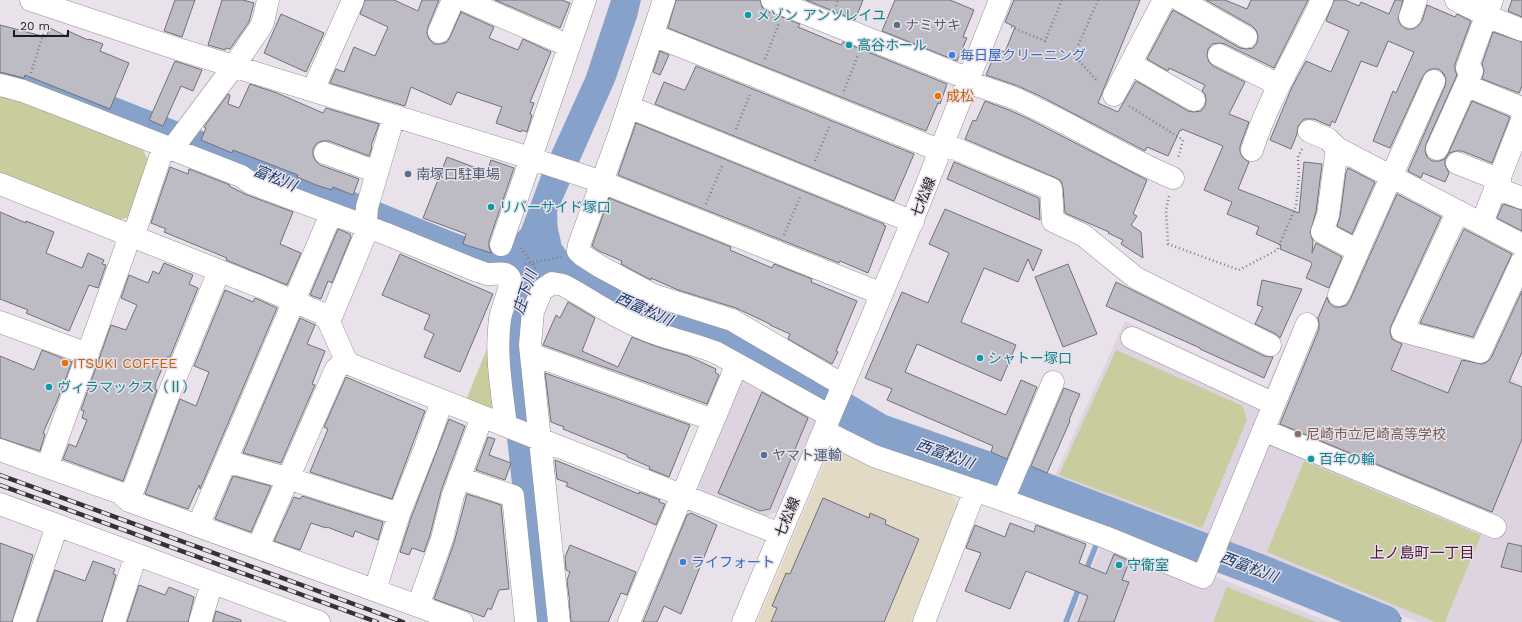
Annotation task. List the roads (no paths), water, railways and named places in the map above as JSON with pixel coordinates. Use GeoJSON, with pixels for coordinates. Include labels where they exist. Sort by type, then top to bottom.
{"type":"FeatureCollection","features":[{"type":"Feature","properties":{"kind":"street"},"geometry":{"type":"LineString","coordinates":[[48,467],[131,236],[173,144],[234,66],[263,22],[268,0]]}},
{"type":"Feature","properties":{"kind":"street"},"geometry":{"type":"LineString","coordinates":[[313,90],[353,0]]}},
{"type":"Feature","properties":{"kind":"street"},"geometry":{"type":"LineString","coordinates":[[439,32],[453,0]]}},
{"type":"Feature","properties":{"kind":"street"},"geometry":{"type":"LineString","coordinates":[[464,0],[569,46]]}},
{"type":"Feature","properties":{"kind":"street"},"geometry":{"type":"LineString","coordinates":[[511,245],[534,159],[585,0]]}},
{"type":"Feature","properties":{"kind":"street"},"geometry":{"type":"LineString","coordinates":[[664,0],[628,107],[597,180],[578,251],[582,255],[653,296],[732,320],[842,388]]}},
{"type":"Feature","properties":{"kind":"street"},"geometry":{"type":"LineString","coordinates":[[1114,95],[1164,0]]}},
{"type":"Feature","properties":{"kind":"street"},"geometry":{"type":"LineString","coordinates":[[1180,0],[1246,37]]}},
{"type":"Feature","properties":{"kind":"street"},"geometry":{"type":"LineString","coordinates":[[1252,150],[1258,130],[1279,85],[1322,0]]}},
{"type":"Feature","properties":{"kind":"street"},"geometry":{"type":"LineString","coordinates":[[1456,0],[1489,7],[1499,21],[1522,30]]}},
{"type":"Feature","properties":{"kind":"street"},"geometry":{"type":"LineString","coordinates":[[45,3],[178,49],[534,159],[597,180],[882,294]]}},
{"type":"Feature","properties":{"kind":"street"},"geometry":{"type":"LineString","coordinates":[[779,3],[1013,98],[1043,112],[1153,170],[1173,178]]}},
{"type":"Feature","properties":{"kind":"street"},"geometry":{"type":"LineString","coordinates":[[1437,149],[1472,71],[1467,68],[1489,7]]}},
{"type":"Feature","properties":{"kind":"street","name":"七松線"},"geometry":{"type":"LineString","coordinates":[[743,622],[913,222],[997,8]]}},
{"type":"Feature","properties":{"kind":"street"},"geometry":{"type":"LineString","coordinates":[[652,36],[837,109],[1051,189],[1053,221],[1083,235],[1136,278],[1270,345]]}},
{"type":"Feature","properties":{"kind":"street"},"geometry":{"type":"LineString","coordinates":[[1219,55],[1279,85]]}},
{"type":"Feature","properties":{"kind":"street"},"geometry":{"type":"LineString","coordinates":[[1131,64],[1194,100]]}},
{"type":"Feature","properties":{"kind":"street"},"geometry":{"type":"LineString","coordinates":[[1339,295],[1434,81]]}},
{"type":"Feature","properties":{"kind":"street"},"geometry":{"type":"LineString","coordinates":[[0,85],[23,91],[173,144],[241,176],[251,183],[331,214],[366,219],[475,270],[489,274],[501,273],[507,276],[510,279],[511,285],[504,302],[500,320],[499,354],[508,427]]}},
{"type":"Feature","properties":{"kind":"street"},"geometry":{"type":"LineString","coordinates":[[1477,90],[1522,108]]}},
{"type":"Feature","properties":{"kind":"street"},"geometry":{"type":"LineString","coordinates":[[628,107],[913,222]]}},
{"type":"Feature","properties":{"kind":"street"},"geometry":{"type":"LineString","coordinates":[[329,322],[365,235],[366,219],[377,172],[394,116]]}},
{"type":"Feature","properties":{"kind":"street"},"geometry":{"type":"LineString","coordinates":[[1482,223],[1522,120]]}},
{"type":"Feature","properties":{"kind":"street"},"geometry":{"type":"LineString","coordinates":[[1310,131],[1328,139],[1337,148],[1522,244]]}},
{"type":"Feature","properties":{"kind":"street"},"geometry":{"type":"LineString","coordinates":[[1337,148],[1328,215],[1322,232],[1358,251]]}},
{"type":"Feature","properties":{"kind":"street"},"geometry":{"type":"LineString","coordinates":[[325,153],[377,172]]}},
{"type":"Feature","properties":{"kind":"street"},"geometry":{"type":"LineString","coordinates":[[1457,163],[1522,198]]}},
{"type":"Feature","properties":{"kind":"street"},"geometry":{"type":"LineString","coordinates":[[0,184],[219,271],[321,314],[329,322],[347,363],[780,534]]}},
{"type":"Feature","properties":{"kind":"street"},"geometry":{"type":"LineString","coordinates":[[1458,211],[1402,331],[1480,352],[1522,260]]}},
{"type":"Feature","properties":{"kind":"street"},"geometry":{"type":"LineString","coordinates":[[198,526],[331,214]]}},
{"type":"Feature","properties":{"kind":"street"},"geometry":{"type":"LineString","coordinates":[[129,501],[168,396],[219,271]]}},
{"type":"Feature","properties":{"kind":"street"},"geometry":{"type":"LineString","coordinates":[[559,622],[537,438],[530,328],[532,311],[542,290],[552,283],[568,287],[621,319],[644,330],[701,346],[737,364],[829,420],[874,456],[975,490],[1005,495],[1203,577],[1307,324]]}},
{"type":"Feature","properties":{"kind":"street"},"geometry":{"type":"LineString","coordinates":[[0,322],[88,354]]}},
{"type":"Feature","properties":{"kind":"street"},"geometry":{"type":"LineString","coordinates":[[1132,338],[1274,404]]}},
{"type":"Feature","properties":{"kind":"street"},"geometry":{"type":"LineString","coordinates":[[531,354],[713,420]]}},
{"type":"Feature","properties":{"kind":"street"},"geometry":{"type":"LineString","coordinates":[[258,547],[336,369],[346,361]]}},
{"type":"Feature","properties":{"kind":"street"},"geometry":{"type":"LineString","coordinates":[[629,622],[737,364]]}},
{"type":"Feature","properties":{"kind":"street"},"geometry":{"type":"LineString","coordinates":[[1005,495],[1016,466],[1053,382]]}},
{"type":"Feature","properties":{"kind":"street"},"geometry":{"type":"LineString","coordinates":[[374,590],[399,514],[442,401]]}},
{"type":"Feature","properties":{"kind":"street"},"geometry":{"type":"LineString","coordinates":[[418,606],[442,539],[453,495],[482,416]]}},
{"type":"Feature","properties":{"kind":"street"},"geometry":{"type":"LineString","coordinates":[[1263,430],[1495,527]]}},
{"type":"Feature","properties":{"kind":"street"},"geometry":{"type":"LineString","coordinates":[[0,450],[120,493],[129,501],[462,622]]}},
{"type":"Feature","properties":{"kind":"street"},"geometry":{"type":"LineString","coordinates":[[226,461],[287,478],[399,514]]}},
{"type":"Feature","properties":{"kind":"street"},"geometry":{"type":"LineString","coordinates":[[459,478],[513,496],[526,622]]}},
{"type":"Feature","properties":{"kind":"street"},"geometry":{"type":"LineString","coordinates":[[924,622],[975,490]]}},
{"type":"Feature","properties":{"kind":"street"},"geometry":{"type":"LineString","coordinates":[[0,504],[319,622]]}},
{"type":"Feature","properties":{"kind":"street"},"geometry":{"type":"LineString","coordinates":[[24,622],[57,526]]}},
{"type":"Feature","properties":{"kind":"street"},"geometry":{"type":"LineString","coordinates":[[114,622],[136,555]]}},
{"type":"Feature","properties":{"kind":"street"},"geometry":{"type":"LineString","coordinates":[[200,622],[212,583]]}},
{"type":"Feature","properties":{"kind":"water"},"geometry":{"type":"Polygon","coordinates":[[[611,0],[641,0],[637,17],[615,81],[557,212],[558,242],[572,261],[565,278],[549,270],[535,280],[519,275],[505,253],[511,249],[519,235],[542,173],[586,76],[611,0]]]}},
{"type":"Feature","properties":{"kind":"waterway","name":"富松川"},"geometry":{"type":"LineString","coordinates":[[0,75],[32,82],[224,157],[449,248],[488,262],[511,260],[542,233]]}},
{"type":"Feature","properties":{"kind":"waterway","name":"庄下川"},"geometry":{"type":"LineString","coordinates":[[541,234],[533,265],[519,298],[514,331],[519,396],[537,560],[542,622]]}},
{"type":"Feature","properties":{"kind":"waterway","name":"西富松川"},"geometry":{"type":"LineString","coordinates":[[543,237],[546,251],[556,265],[660,319],[725,336],[879,430],[1002,473],[1263,572],[1385,622]]}},
{"type":"Feature","properties":{"kind":"waterway"},"geometry":{"type":"LineString","coordinates":[[1105,521],[1108,514]]}},
{"type":"Feature","properties":{"kind":"waterway"},"geometry":{"type":"LineString","coordinates":[[1085,573],[1097,543]]}},
{"type":"Feature","properties":{"kind":"waterway"},"geometry":{"type":"LineString","coordinates":[[1066,622],[1080,585]]}},
{"type":"Feature","properties":{"kind":"railway"},"geometry":{"type":"LineString","coordinates":[[0,475],[403,622]]}},
{"type":"Feature","properties":{"kind":"railway"},"geometry":{"type":"LineString","coordinates":[[0,485],[377,622]]}},
{"type":"Feature","properties":{"kind":"place","name":"メゾン アンソレイユ"},"geometry":{"type":"Point","coordinates":[748,15]}},
{"type":"Feature","properties":{"kind":"place","name":"ナミサキ"},"geometry":{"type":"Point","coordinates":[897,25]}},
{"type":"Feature","properties":{"kind":"place","name":"高谷ホール"},"geometry":{"type":"Point","coordinates":[849,45]}},
{"type":"Feature","properties":{"kind":"place","name":"毎日屋クリーニング"},"geometry":{"type":"Point","coordinates":[952,55]}},
{"type":"Feature","properties":{"kind":"place","name":"成松"},"geometry":{"type":"Point","coordinates":[938,96]}},
{"type":"Feature","properties":{"kind":"place","name":"南塚口駐車場"},"geometry":{"type":"Point","coordinates":[408,174]}},
{"type":"Feature","properties":{"kind":"place","name":"リバーサイド塚口"},"geometry":{"type":"Point","coordinates":[491,207]}},
{"type":"Feature","properties":{"kind":"place","name":"シャトー塚口"},"geometry":{"type":"Point","coordinates":[980,358]}},
{"type":"Feature","properties":{"kind":"place","name":"ITSUKI COFFEE"},"geometry":{"type":"Point","coordinates":[65,363]}},
{"type":"Feature","properties":{"kind":"place","name":"ヴィラマックス（Ⅱ）"},"geometry":{"type":"Point","coordinates":[49,387]}},
{"type":"Feature","properties":{"kind":"place","name":"尼崎市立尼崎高等学校"},"geometry":{"type":"Point","coordinates":[1298,434]}},
{"type":"Feature","properties":{"kind":"place","name":"ヤマト運輸"},"geometry":{"type":"Point","coordinates":[764,455]}},
{"type":"Feature","properties":{"kind":"place","name":"百年の輪"},"geometry":{"type":"Point","coordinates":[1311,459]}},
{"type":"Feature","properties":{"kind":"place","name":"ライフォート"},"geometry":{"type":"Point","coordinates":[683,562]}},
{"type":"Feature","properties":{"kind":"place","name":"守衛室"},"geometry":{"type":"Point","coordinates":[1119,565]}},
{"type":"Feature","properties":{"kind":"district","name":"上ノ島町一丁目"},"geometry":{"type":"Point","coordinates":[1422,553]}}]}
